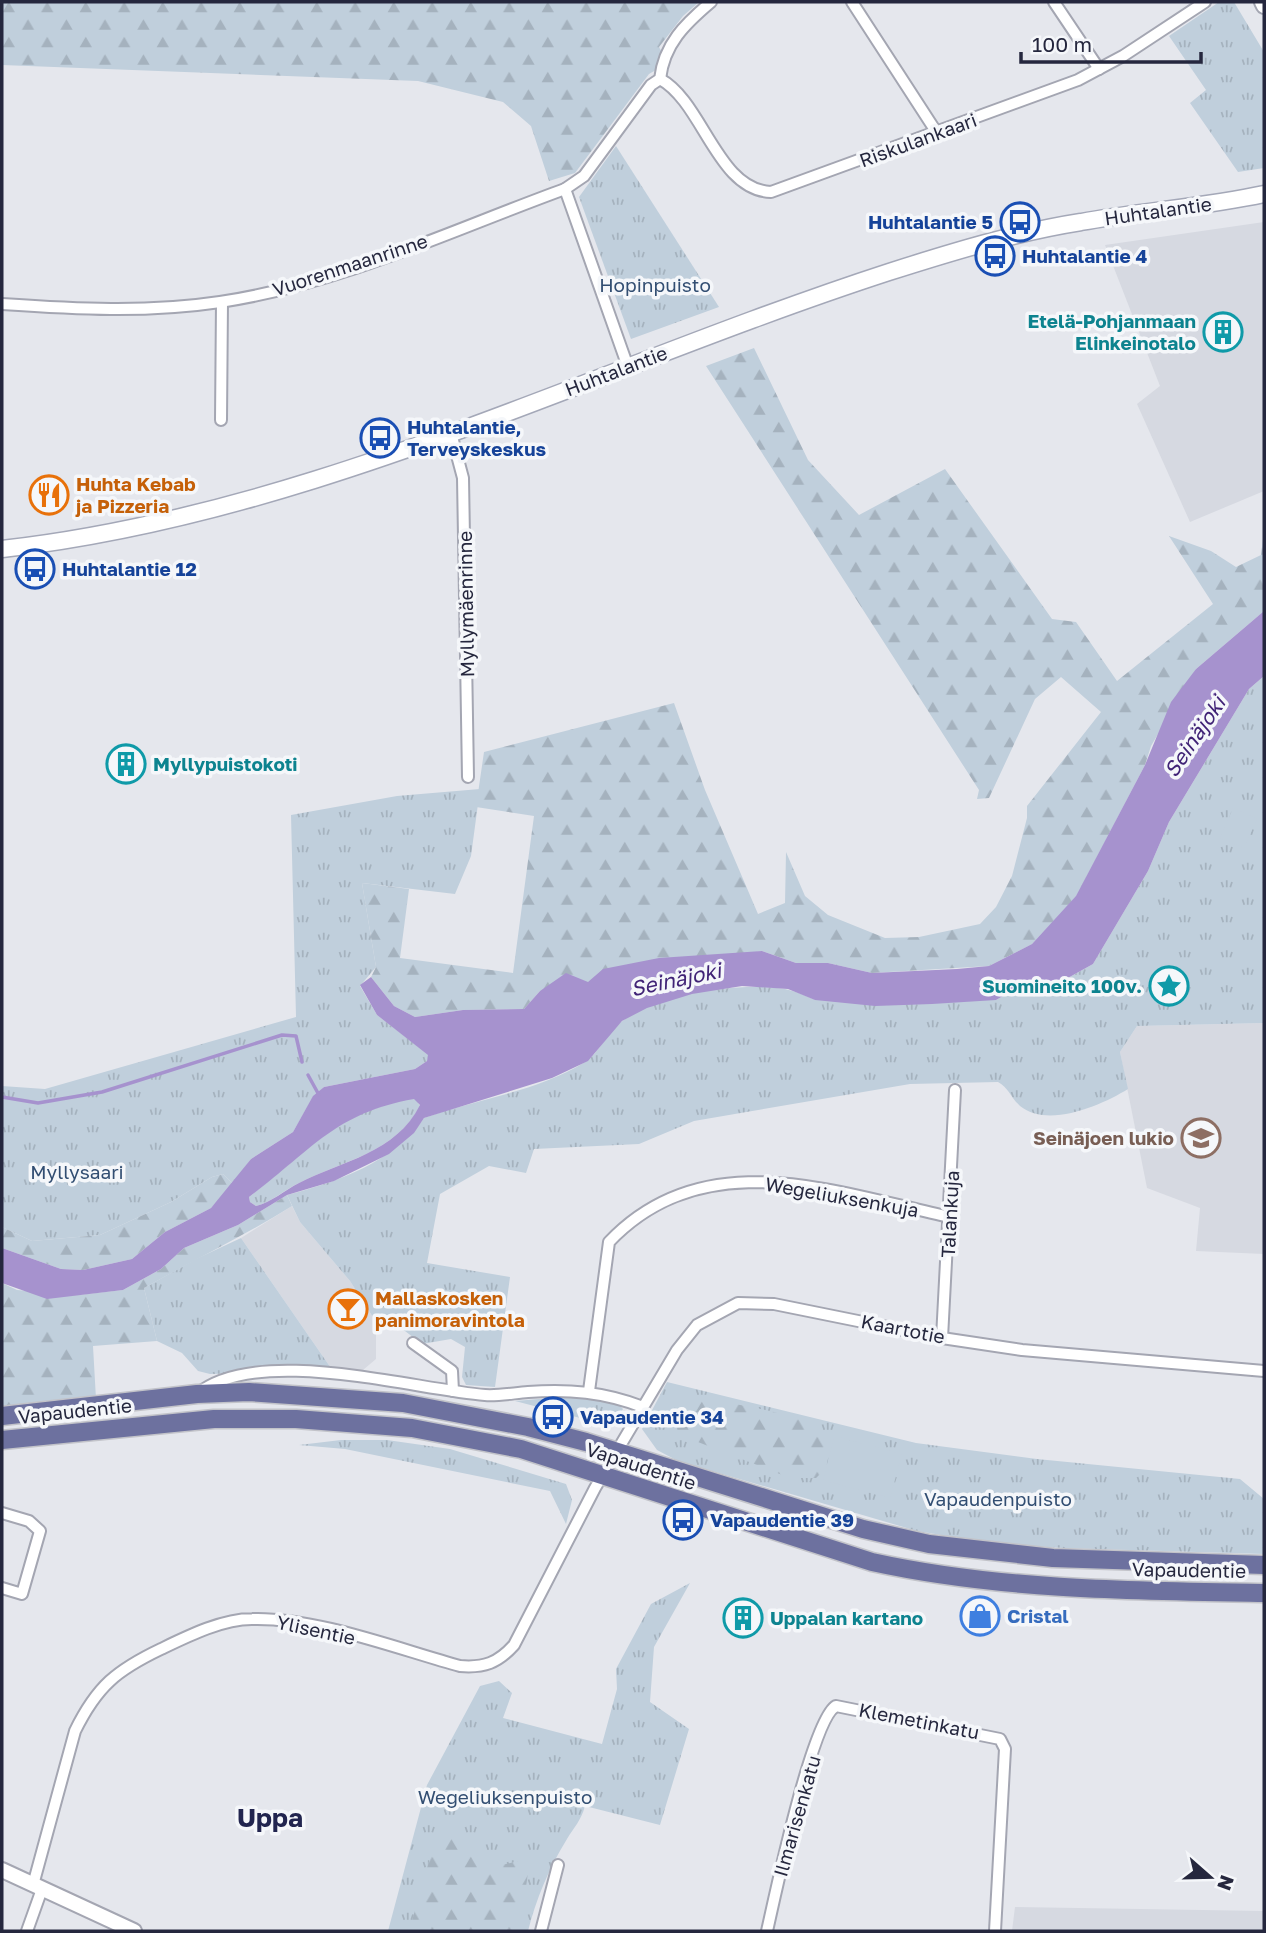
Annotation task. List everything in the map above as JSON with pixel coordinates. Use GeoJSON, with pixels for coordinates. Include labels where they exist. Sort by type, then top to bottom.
{"type":"FeatureCollection","features":[{"type":"Feature","properties":{"kind":"main road","name":"Huhtalantie"},"geometry":{"type":"LineString","coordinates":[[2,549],[146,527],[245,502],[327,477],[788,307],[952,253],[1079,222],[1232,201],[1264,194]]}},
{"type":"Feature","properties":{"kind":"main road","name":"Huhtalantie"},"geometry":{"type":"LineString","coordinates":[[1232,201],[1264,200]]}},
{"type":"Feature","properties":{"kind":"main road","name":"Vapaudentie"},"geometry":{"type":"LineString","coordinates":[[2,1416],[197,1394],[305,1393],[403,1403],[528,1427],[618,1452],[863,1529],[929,1544],[1053,1558],[1264,1565]]}},
{"type":"Feature","properties":{"kind":"main road","name":"Vapaudentie"},"geometry":{"type":"LineString","coordinates":[[2,1440],[214,1419],[356,1422],[412,1428],[521,1449],[872,1562],[927,1573],[1047,1586],[1264,1593]]}},
{"type":"Feature","properties":{"kind":"street"},"geometry":{"type":"LineString","coordinates":[[628,367],[565,189],[584,176],[651,85],[660,79],[662,62],[671,42],[711,2]]}},
{"type":"Feature","properties":{"kind":"street"},"geometry":{"type":"LineString","coordinates":[[852,2],[937,133]]}},
{"type":"Feature","properties":{"kind":"street"},"geometry":{"type":"LineString","coordinates":[[1054,2],[1099,69]]}},
{"type":"Feature","properties":{"kind":"street","name":"Riskulankaari"},"geometry":{"type":"LineString","coordinates":[[660,79],[677,92],[735,175],[758,192],[771,192],[937,133],[1099,69],[1205,2]]}},
{"type":"Feature","properties":{"kind":"street","name":"Vuorenmaanrinne"},"geometry":{"type":"LineString","coordinates":[[2,304],[122,310],[222,302],[334,274],[565,189]]}},
{"type":"Feature","properties":{"kind":"street"},"geometry":{"type":"LineString","coordinates":[[221,420],[222,302]]}},
{"type":"Feature","properties":{"kind":"street","name":"Myllymäenrinne"},"geometry":{"type":"LineString","coordinates":[[451,433],[463,478],[468,777]]}},
{"type":"Feature","properties":{"kind":"street","name":"Talankuja"},"geometry":{"type":"LineString","coordinates":[[942,1338],[956,1090]]}},
{"type":"Feature","properties":{"kind":"street","name":"Wegeliuksenkuja"},"geometry":{"type":"LineString","coordinates":[[589,1391],[609,1242],[636,1218],[687,1189],[728,1181],[799,1184],[950,1217]]}},
{"type":"Feature","properties":{"kind":"street","name":"Kaartotie"},"geometry":{"type":"LineString","coordinates":[[618,1452],[677,1350],[698,1325],[738,1303],[774,1304],[942,1338],[1088,1358],[1264,1371]]}},
{"type":"Feature","properties":{"kind":"street"},"geometry":{"type":"LineString","coordinates":[[413,1343],[452,1371],[453,1391]]}},
{"type":"Feature","properties":{"kind":"street"},"geometry":{"type":"LineString","coordinates":[[197,1394],[218,1380],[259,1371],[351,1376],[491,1396],[589,1391],[643,1407]]}},
{"type":"Feature","properties":{"kind":"street","name":"Ylisentie"},"geometry":{"type":"LineString","coordinates":[[27,1931],[75,1731],[87,1707],[108,1680],[123,1667],[180,1640],[225,1624],[251,1619],[290,1622],[460,1666],[482,1666],[495,1662],[514,1645],[602,1475],[618,1452]]}},
{"type":"Feature","properties":{"kind":"street"},"geometry":{"type":"LineString","coordinates":[[2,1513],[29,1521],[40,1531],[22,1594],[2,1588]]}},
{"type":"Feature","properties":{"kind":"street","name":"Klemetinkatu"},"geometry":{"type":"LineString","coordinates":[[836,1706],[1000,1739],[1005,1749],[995,1931]]}},
{"type":"Feature","properties":{"kind":"street","name":"Ilmarisenkatu"},"geometry":{"type":"LineString","coordinates":[[767,1931],[804,1782],[826,1719],[836,1706]]}},
{"type":"Feature","properties":{"kind":"street"},"geometry":{"type":"LineString","coordinates":[[541,1931],[558,1865]]}},
{"type":"Feature","properties":{"kind":"street"},"geometry":{"type":"LineString","coordinates":[[2,1870],[134,1931]]}},
{"type":"Feature","properties":{"kind":"shaded area"},"geometry":{"type":"Polygon","coordinates":[[[1264,222],[1264,491],[1190,522],[1137,404],[1160,386],[1105,245],[1264,222]]]}},
{"type":"Feature","properties":{"kind":"shaded area","name":"Seinäjoen lukio"},"geometry":{"type":"Polygon","coordinates":[[[1264,1023],[1264,1254],[1196,1251],[1200,1208],[1147,1188],[1120,1052],[1137,1026],[1264,1023]]]}},
{"type":"Feature","properties":{"kind":"shaded area"},"geometry":{"type":"Polygon","coordinates":[[[292,1206],[300,1222],[350,1281],[376,1322],[376,1359],[363,1370],[355,1373],[333,1371],[241,1238],[292,1206]]]}},
{"type":"Feature","properties":{"kind":"shaded area"},"geometry":{"type":"Polygon","coordinates":[[[1015,1907],[1264,1911],[1264,1931],[1012,1931],[1015,1907]]]}},
{"type":"Feature","properties":{"kind":"green space"},"geometry":{"type":"Polygon","coordinates":[[[2,2],[699,2],[683,16],[659,47],[668,63],[649,74],[575,173],[549,181],[531,126],[503,102],[418,81],[2,65],[2,2]]]}},
{"type":"Feature","properties":{"kind":"green space"},"geometry":{"type":"Polygon","coordinates":[[[1219,2],[1234,2],[1264,52],[1264,168],[1238,172],[1190,103],[1206,90],[1169,36],[1219,2]]]}},
{"type":"Feature","properties":{"kind":"green space","name":"Hopinpuisto"},"geometry":{"type":"Polygon","coordinates":[[[616,146],[719,307],[631,339],[579,197],[616,146]]]}},
{"type":"Feature","properties":{"kind":"green space"},"geometry":{"type":"Polygon","coordinates":[[[754,348],[808,460],[859,515],[945,469],[1052,619],[1076,622],[1117,681],[1213,604],[1169,536],[1211,551],[1236,567],[1261,555],[1264,531],[1264,611],[1196,669],[1151,746],[1145,765],[1076,897],[1032,944],[989,966],[872,973],[828,963],[796,963],[762,951],[540,991],[524,1009],[463,1010],[415,1017],[394,1006],[371,977],[376,967],[362,883],[409,889],[400,958],[513,973],[534,816],[476,807],[484,752],[674,703],[705,790],[758,914],[785,903],[786,852],[805,896],[828,915],[885,938],[919,937],[980,924],[996,907],[1012,876],[1027,818],[1027,806],[1101,712],[1061,677],[1035,699],[989,798],[977,799],[979,790],[706,366],[754,348]]]}},
{"type":"Feature","properties":{"kind":"green space"},"geometry":{"type":"Polygon","coordinates":[[[1264,676],[1264,1023],[1137,1026],[1120,1052],[1128,1089],[1104,1102],[1060,1115],[1032,1113],[1020,1106],[998,1082],[910,1084],[694,1121],[639,1144],[534,1149],[526,1173],[489,1166],[440,1194],[427,1263],[510,1277],[495,1387],[466,1385],[462,1377],[465,1347],[451,1339],[422,1344],[384,1315],[376,1322],[350,1281],[300,1222],[287,1195],[344,1177],[381,1158],[397,1147],[424,1118],[527,1088],[566,1072],[590,1058],[621,1022],[637,1012],[677,997],[723,989],[766,987],[797,992],[816,1000],[996,1000],[1012,991],[1057,984],[1093,964],[1148,871],[1169,822],[1249,689],[1264,676]]]}},
{"type":"Feature","properties":{"kind":"green space","name":"Myllysaari"},"geometry":{"type":"Polygon","coordinates":[[[480,789],[471,856],[455,894],[362,883],[376,967],[360,986],[377,1015],[429,1055],[427,1061],[415,1069],[324,1087],[313,1097],[293,1132],[251,1159],[233,1184],[223,1174],[212,1177],[171,1202],[100,1235],[32,1241],[2,1227],[2,1086],[45,1089],[296,1017],[291,815],[397,796],[480,789]]]}},
{"type":"Feature","properties":{"kind":"green space"},"geometry":{"type":"Polygon","coordinates":[[[1233,808],[1257,819],[1244,848],[1220,838],[1233,808]]]}},
{"type":"Feature","properties":{"kind":"green space"},"geometry":{"type":"Polygon","coordinates":[[[415,1098],[420,1106],[409,1122],[397,1135],[382,1145],[299,1183],[262,1204],[256,1206],[250,1202],[249,1197],[324,1135],[343,1123],[387,1104],[415,1098]]]}},
{"type":"Feature","properties":{"kind":"green space"},"geometry":{"type":"Polygon","coordinates":[[[223,1174],[233,1184],[211,1208],[165,1232],[132,1259],[83,1270],[61,1269],[2,1248],[2,1227],[32,1241],[100,1235],[171,1202],[212,1177],[223,1174]]]}},
{"type":"Feature","properties":{"kind":"green space"},"geometry":{"type":"Polygon","coordinates":[[[287,1195],[292,1206],[144,1288],[157,1341],[93,1346],[96,1399],[2,1408],[2,1283],[17,1290],[78,1295],[123,1290],[161,1269],[184,1248],[238,1225],[287,1195]]]}},
{"type":"Feature","properties":{"kind":"green space"},"geometry":{"type":"Polygon","coordinates":[[[241,1238],[333,1371],[210,1374],[198,1371],[182,1353],[157,1341],[144,1288],[241,1238]]]}},
{"type":"Feature","properties":{"kind":"green space","name":"Vapaudenpuisto"},"geometry":{"type":"Polygon","coordinates":[[[667,1382],[916,1443],[1037,1459],[1240,1479],[1264,1499],[1264,1554],[1062,1548],[990,1543],[917,1531],[678,1461],[657,1450],[642,1429],[667,1382]]]}},
{"type":"Feature","properties":{"kind":"green space"},"geometry":{"type":"Polygon","coordinates":[[[690,1397],[768,1410],[808,1423],[833,1442],[825,1469],[816,1478],[790,1478],[680,1435],[674,1421],[674,1409],[679,1400],[690,1397]]]}},
{"type":"Feature","properties":{"kind":"green space"},"geometry":{"type":"Polygon","coordinates":[[[588,1398],[619,1405],[623,1409],[619,1416],[607,1425],[515,1401],[588,1398]]]}},
{"type":"Feature","properties":{"kind":"green space"},"geometry":{"type":"Polygon","coordinates":[[[834,1436],[902,1454],[890,1498],[823,1480],[834,1436]]]}},
{"type":"Feature","properties":{"kind":"green space"},"geometry":{"type":"Polygon","coordinates":[[[341,1440],[387,1440],[450,1449],[566,1484],[572,1500],[566,1524],[550,1491],[345,1449],[299,1445],[341,1440]]]}},
{"type":"Feature","properties":{"kind":"green space","name":"Wegeliuksenpuisto"},"geometry":{"type":"Polygon","coordinates":[[[690,1583],[654,1647],[650,1702],[689,1729],[660,1825],[585,1806],[549,1872],[528,1931],[388,1931],[427,1785],[480,1686],[499,1681],[512,1693],[503,1718],[602,1744],[617,1689],[616,1669],[651,1604],[690,1583]]]}},
{"type":"Feature","properties":{"kind":"green space"},"geometry":{"type":"Polygon","coordinates":[[[444,1829],[461,1832],[474,1841],[490,1863],[497,1866],[524,1860],[529,1865],[526,1887],[515,1920],[516,1931],[409,1931],[436,1837],[444,1829]]]}},
{"type":"Feature","properties":{"kind":"water","name":"Seinäjoki"},"geometry":{"type":"Polygon","coordinates":[[[1264,611],[1264,676],[1249,689],[1169,822],[1148,871],[1093,964],[1057,984],[1012,991],[996,1000],[875,1006],[815,1000],[788,989],[742,986],[692,994],[647,1008],[622,1021],[588,1061],[552,1078],[424,1118],[414,1133],[389,1154],[334,1181],[287,1195],[238,1225],[184,1248],[161,1269],[123,1290],[47,1299],[2,1283],[2,1248],[61,1269],[83,1270],[132,1259],[165,1232],[211,1208],[251,1159],[293,1132],[313,1096],[324,1087],[415,1069],[427,1061],[428,1055],[377,1015],[360,985],[371,977],[394,1006],[415,1017],[463,1010],[524,1009],[540,991],[566,973],[588,982],[603,969],[659,958],[762,951],[796,963],[828,963],[872,973],[989,966],[1032,944],[1076,896],[1145,765],[1171,702],[1196,669],[1264,611]],[[414,1099],[386,1105],[343,1124],[324,1136],[249,1197],[250,1202],[256,1206],[262,1204],[299,1183],[383,1145],[410,1121],[420,1105],[414,1099]]]}},
{"type":"Feature","properties":{"kind":"waterway"},"geometry":{"type":"LineString","coordinates":[[2,1097],[38,1103],[102,1092],[282,1035],[296,1036],[302,1062]]}},
{"type":"Feature","properties":{"kind":"waterway"},"geometry":{"type":"LineString","coordinates":[[308,1075],[319,1095]]}},
{"type":"Feature","properties":{"kind":"place","name":"Huhtalantie 5"},"geometry":{"type":"Point","coordinates":[1020,222]}},
{"type":"Feature","properties":{"kind":"place","name":"Huhtalantie 4"},"geometry":{"type":"Point","coordinates":[995,256]}},
{"type":"Feature","properties":{"kind":"place","name":"Etelä-Pohjanmaan Elinkeinotalo"},"geometry":{"type":"Point","coordinates":[1223,332]}},
{"type":"Feature","properties":{"kind":"place","name":"Huhtalantie, Terveyskeskus"},"geometry":{"type":"Point","coordinates":[380,438]}},
{"type":"Feature","properties":{"kind":"place","name":"Huhta Kebab ja Pizzeria"},"geometry":{"type":"Point","coordinates":[49,495]}},
{"type":"Feature","properties":{"kind":"place","name":"Huhtalantie 12"},"geometry":{"type":"Point","coordinates":[35,569]}},
{"type":"Feature","properties":{"kind":"place","name":"Myllypuistokoti"},"geometry":{"type":"Point","coordinates":[126,764]}},
{"type":"Feature","properties":{"kind":"place","name":"Suomineito 100v."},"geometry":{"type":"Point","coordinates":[1169,986]}},
{"type":"Feature","properties":{"kind":"place","name":"Seinäjoen lukio"},"geometry":{"type":"Point","coordinates":[1201,1138]}},
{"type":"Feature","properties":{"kind":"place","name":"Mallaskosken panimoravintola"},"geometry":{"type":"Point","coordinates":[348,1309]}},
{"type":"Feature","properties":{"kind":"place","name":"Vapaudentie 34"},"geometry":{"type":"Point","coordinates":[553,1417]}},
{"type":"Feature","properties":{"kind":"place","name":"Vapaudentie 39"},"geometry":{"type":"Point","coordinates":[683,1520]}},
{"type":"Feature","properties":{"kind":"place","name":"Cristal"},"geometry":{"type":"Point","coordinates":[980,1616]}},
{"type":"Feature","properties":{"kind":"place","name":"Uppalan kartano"},"geometry":{"type":"Point","coordinates":[743,1618]}},
{"type":"Feature","properties":{"kind":"district","name":"Uppa"},"geometry":{"type":"Point","coordinates":[270,1818]}}]}
